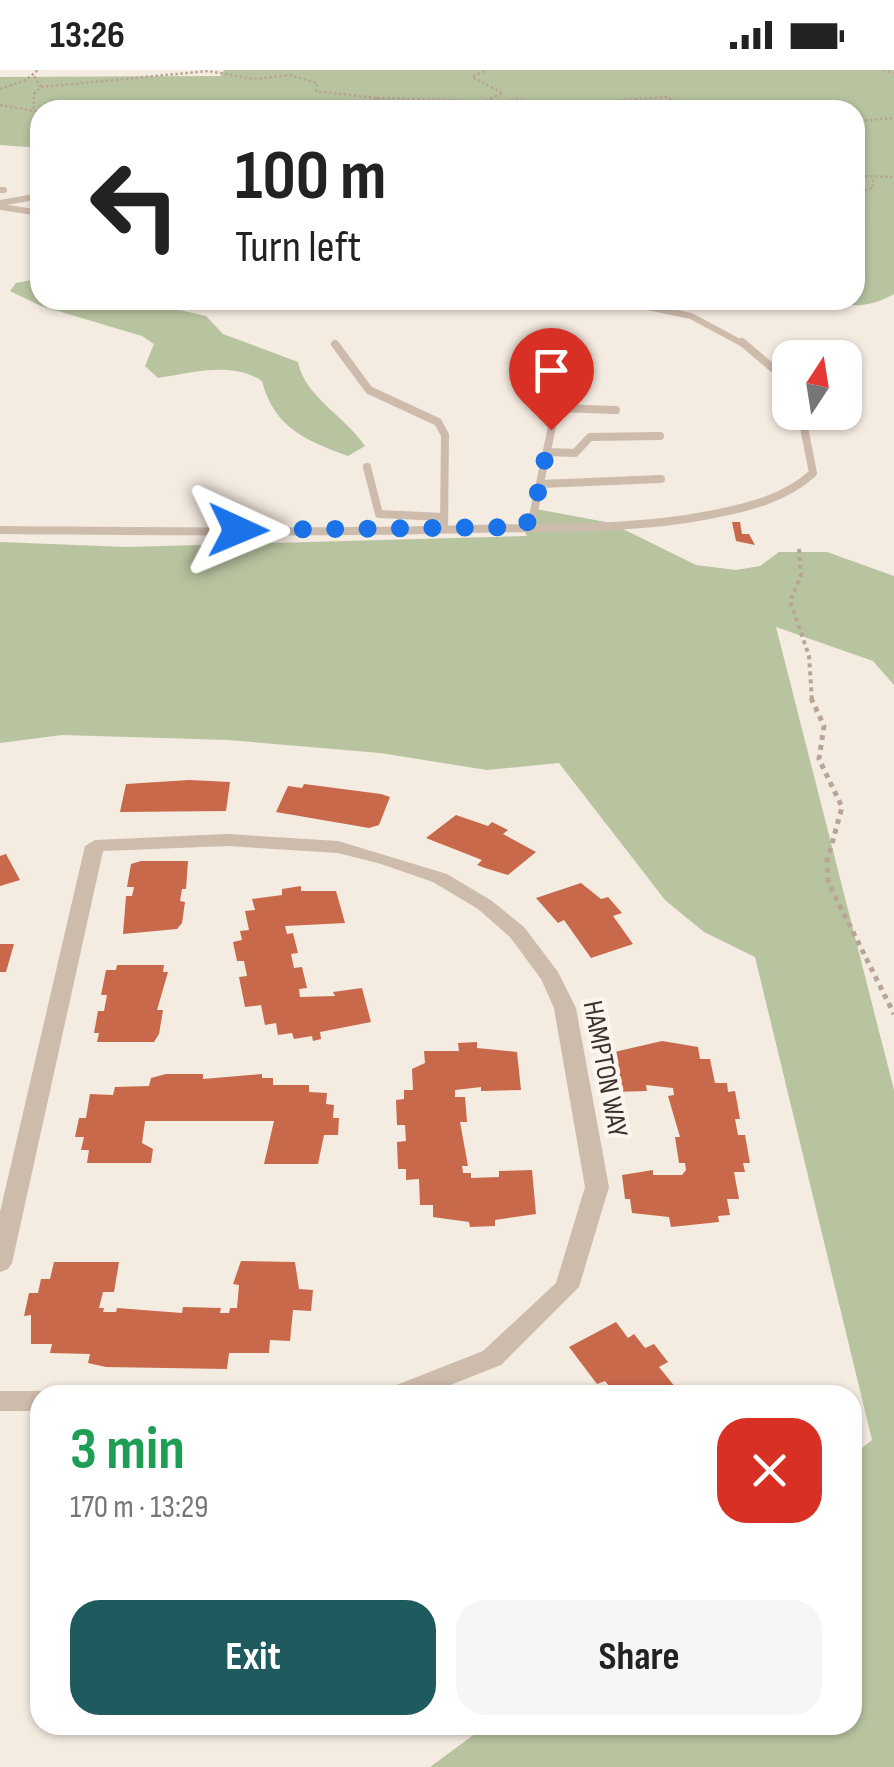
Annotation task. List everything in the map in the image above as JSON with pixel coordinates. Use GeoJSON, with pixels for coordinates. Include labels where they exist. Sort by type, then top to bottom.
{"type":"FeatureCollection","features":[{"type":"Feature","properties":{"kind":"street","name":"HAMPTON WAY"},"geometry":{"type":"LineString","coordinates":[[0,1264],[95,846],[226,840],[338,847],[388,860],[440,878],[484,905],[517,932],[551,976],[565,1008],[597,1186],[566,1287],[492,1358],[423,1385]]}},
{"type":"Feature","properties":{"kind":"street"},"geometry":{"type":"LineString","coordinates":[[0,1401],[30,1402]]}},
{"type":"Feature","properties":{"kind":"lane"},"geometry":{"type":"LineString","coordinates":[[0,205],[30,198]]}},
{"type":"Feature","properties":{"kind":"lane"},"geometry":{"type":"LineString","coordinates":[[0,205],[30,212]]}},
{"type":"Feature","properties":{"kind":"lane"},"geometry":{"type":"LineString","coordinates":[[657,310],[718,324],[745,341],[772,366]]}},
{"type":"Feature","properties":{"kind":"lane"},"geometry":{"type":"LineString","coordinates":[[334,344],[369,390],[438,422],[445,435],[444,529]]}},
{"type":"Feature","properties":{"kind":"lane"},"geometry":{"type":"LineString","coordinates":[[523,527],[533,516],[556,408],[616,410]]}},
{"type":"Feature","properties":{"kind":"lane"},"geometry":{"type":"LineString","coordinates":[[0,530],[444,529],[705,516],[760,504],[798,487],[813,473],[805,430]]}},
{"type":"Feature","properties":{"kind":"lane"},"geometry":{"type":"LineString","coordinates":[[546,452],[575,453],[590,437],[660,436]]}},
{"type":"Feature","properties":{"kind":"lane"},"geometry":{"type":"LineString","coordinates":[[367,467],[379,514],[444,517]]}},
{"type":"Feature","properties":{"kind":"lane"},"geometry":{"type":"LineString","coordinates":[[540,484],[661,478]]}},
{"type":"Feature","properties":{"kind":"path"},"geometry":{"type":"LineString","coordinates":[[0,89],[34,76],[38,70]]}},
{"type":"Feature","properties":{"kind":"path"},"geometry":{"type":"LineString","coordinates":[[487,70],[472,76],[503,93],[487,100]]}},
{"type":"Feature","properties":{"kind":"path"},"geometry":{"type":"LineString","coordinates":[[883,70],[894,73]]}},
{"type":"Feature","properties":{"kind":"path"},"geometry":{"type":"LineString","coordinates":[[34,100],[41,87],[208,72],[254,79],[290,74],[317,83],[316,90],[327,95],[451,100]]}},
{"type":"Feature","properties":{"kind":"path"},"geometry":{"type":"LineString","coordinates":[[34,76],[41,87]]}},
{"type":"Feature","properties":{"kind":"path"},"geometry":{"type":"LineString","coordinates":[[375,98],[379,100]]}},
{"type":"Feature","properties":{"kind":"path"},"geometry":{"type":"LineString","coordinates":[[607,100],[668,100]]}},
{"type":"Feature","properties":{"kind":"path"},"geometry":{"type":"LineString","coordinates":[[0,105],[30,109]]}},
{"type":"Feature","properties":{"kind":"path"},"geometry":{"type":"LineString","coordinates":[[865,120],[894,118]]}},
{"type":"Feature","properties":{"kind":"path"},"geometry":{"type":"LineString","coordinates":[[865,177],[894,177]]}},
{"type":"Feature","properties":{"kind":"path"},"geometry":{"type":"LineString","coordinates":[[865,190],[873,188],[873,178]]}},
{"type":"Feature","properties":{"kind":"path"},"geometry":{"type":"LineString","coordinates":[[799,549],[801,576],[790,600],[792,616],[809,656],[811,698],[824,726],[819,759],[838,790],[842,810],[826,860],[828,879],[838,912],[887,994],[894,1014]]}},
{"type":"Feature","properties":{"kind":"green space"},"geometry":{"type":"Polygon","coordinates":[[[224,70],[894,70],[894,294],[865,304],[865,100],[30,100],[30,147],[0,145],[0,77],[221,76],[224,70]]]}},
{"type":"Feature","properties":{"kind":"green space"},"geometry":{"type":"Polygon","coordinates":[[[30,280],[30,301],[10,291],[16,283],[30,280]]]}},
{"type":"Feature","properties":{"kind":"green space"},"geometry":{"type":"Polygon","coordinates":[[[54,310],[180,310],[206,316],[223,334],[298,362],[309,386],[365,446],[348,456],[294,431],[275,410],[262,381],[238,371],[212,370],[158,378],[145,366],[154,344],[142,336],[54,310]]]}},
{"type":"Feature","properties":{"kind":"green space"},"geometry":{"type":"Polygon","coordinates":[[[536,509],[611,523],[696,565],[736,570],[760,566],[779,552],[827,552],[894,576],[894,685],[873,661],[776,627],[894,1090],[894,1767],[430,1767],[473,1735],[862,1735],[862,1448],[872,1440],[862,1385],[859,1385],[755,957],[704,932],[665,900],[559,763],[487,770],[380,753],[229,740],[62,735],[0,743],[0,542],[126,547],[527,536],[518,520],[536,509]]]}},
{"type":"Feature","properties":{"kind":"building"},"geometry":{"type":"Polygon","coordinates":[[[732,522],[740,522],[742,534],[749,534],[755,545],[736,541],[732,522]]]}},
{"type":"Feature","properties":{"kind":"building"},"geometry":{"type":"Polygon","coordinates":[[[230,782],[226,811],[120,812],[126,784],[230,782]]]}},
{"type":"Feature","properties":{"kind":"building"},"geometry":{"type":"Polygon","coordinates":[[[304,784],[390,797],[379,825],[369,828],[276,812],[288,786],[302,788],[304,784]]]}},
{"type":"Feature","properties":{"kind":"building"},"geometry":{"type":"Polygon","coordinates":[[[456,815],[488,826],[492,822],[508,830],[503,834],[536,852],[508,875],[477,865],[482,860],[426,838],[456,815]]]}},
{"type":"Feature","properties":{"kind":"building"},"geometry":{"type":"Polygon","coordinates":[[[6,854],[20,880],[0,886],[0,856],[6,854]]]}},
{"type":"Feature","properties":{"kind":"building"},"geometry":{"type":"Polygon","coordinates":[[[188,861],[186,889],[182,889],[180,901],[185,902],[182,923],[177,929],[123,934],[126,896],[132,896],[134,887],[127,887],[131,864],[188,861]]]}},
{"type":"Feature","properties":{"kind":"building"},"geometry":{"type":"Polygon","coordinates":[[[581,883],[601,899],[608,897],[622,913],[613,916],[633,944],[591,958],[564,920],[558,923],[536,898],[581,883]]]}},
{"type":"Feature","properties":{"kind":"building"},"geometry":{"type":"Polygon","coordinates":[[[301,886],[301,891],[336,891],[345,923],[285,926],[287,934],[293,933],[298,953],[291,954],[294,968],[302,967],[307,988],[299,989],[300,997],[335,996],[333,992],[362,988],[371,1022],[320,1032],[321,1039],[313,1041],[312,1036],[294,1039],[292,1033],[278,1035],[276,1023],[265,1025],[261,1005],[245,1007],[239,977],[247,976],[244,961],[237,961],[233,942],[242,940],[240,931],[249,930],[245,911],[255,910],[252,899],[282,895],[282,889],[301,886]]]}},
{"type":"Feature","properties":{"kind":"building"},"geometry":{"type":"Polygon","coordinates":[[[0,944],[14,944],[6,972],[0,972],[0,944]]]}},
{"type":"Feature","properties":{"kind":"building"},"geometry":{"type":"Polygon","coordinates":[[[117,965],[164,965],[163,972],[168,972],[157,1010],[163,1010],[159,1034],[154,1042],[97,1042],[99,1033],[94,1033],[98,1011],[104,1011],[107,995],[101,995],[106,970],[116,970],[117,965]]]}},
{"type":"Feature","properties":{"kind":"building"},"geometry":{"type":"Polygon","coordinates":[[[662,1041],[698,1047],[700,1059],[710,1059],[715,1083],[727,1083],[728,1092],[735,1091],[740,1119],[735,1119],[738,1135],[745,1135],[750,1163],[743,1163],[745,1172],[734,1172],[739,1199],[727,1199],[730,1215],[718,1216],[719,1222],[671,1227],[669,1217],[632,1213],[630,1199],[625,1199],[622,1175],[653,1170],[653,1175],[682,1175],[686,1170],[685,1163],[679,1163],[675,1137],[680,1137],[668,1096],[674,1095],[673,1088],[646,1085],[647,1091],[614,1092],[610,1053],[662,1041]]]}},
{"type":"Feature","properties":{"kind":"building"},"geometry":{"type":"Polygon","coordinates":[[[477,1042],[477,1048],[517,1052],[521,1090],[455,1090],[455,1097],[465,1097],[467,1122],[460,1122],[468,1166],[462,1166],[463,1173],[471,1173],[471,1178],[499,1177],[499,1171],[532,1170],[536,1214],[495,1220],[495,1226],[470,1227],[469,1222],[433,1217],[433,1205],[420,1205],[419,1179],[406,1180],[406,1169],[398,1169],[397,1142],[406,1141],[405,1125],[397,1125],[396,1100],[404,1099],[404,1090],[413,1090],[412,1069],[425,1063],[424,1051],[459,1051],[458,1043],[477,1042]]]}},
{"type":"Feature","properties":{"kind":"building"},"geometry":{"type":"Polygon","coordinates":[[[203,1074],[203,1079],[262,1074],[262,1078],[273,1078],[273,1085],[309,1085],[309,1092],[327,1093],[326,1104],[334,1105],[333,1118],[339,1118],[338,1135],[324,1135],[318,1164],[264,1164],[274,1121],[145,1121],[142,1143],[153,1149],[151,1163],[87,1163],[89,1150],[81,1150],[84,1137],[75,1137],[79,1118],[86,1118],[90,1094],[113,1095],[115,1087],[149,1086],[151,1078],[203,1074]]]}},
{"type":"Feature","properties":{"kind":"building"},"geometry":{"type":"Polygon","coordinates":[[[241,1261],[295,1262],[299,1289],[313,1290],[311,1311],[293,1310],[290,1341],[270,1340],[269,1353],[229,1353],[227,1369],[106,1367],[88,1363],[90,1354],[50,1353],[52,1344],[31,1344],[31,1315],[24,1316],[29,1293],[38,1293],[41,1279],[50,1279],[54,1262],[119,1262],[114,1292],[103,1292],[99,1308],[104,1308],[103,1312],[116,1312],[117,1308],[182,1313],[183,1307],[221,1308],[220,1313],[229,1313],[230,1308],[237,1308],[239,1285],[233,1284],[241,1261]]]}},
{"type":"Feature","properties":{"kind":"building"},"geometry":{"type":"Polygon","coordinates":[[[616,1322],[628,1338],[634,1334],[645,1348],[654,1344],[668,1362],[659,1367],[674,1385],[608,1385],[605,1381],[597,1384],[569,1347],[616,1322]]]}},
{"type":"Feature","properties":{"kind":"route"},"geometry":{"type":"LineString","coordinates":[[238,530],[338,532],[523,527],[533,516],[551,430]]}}]}
